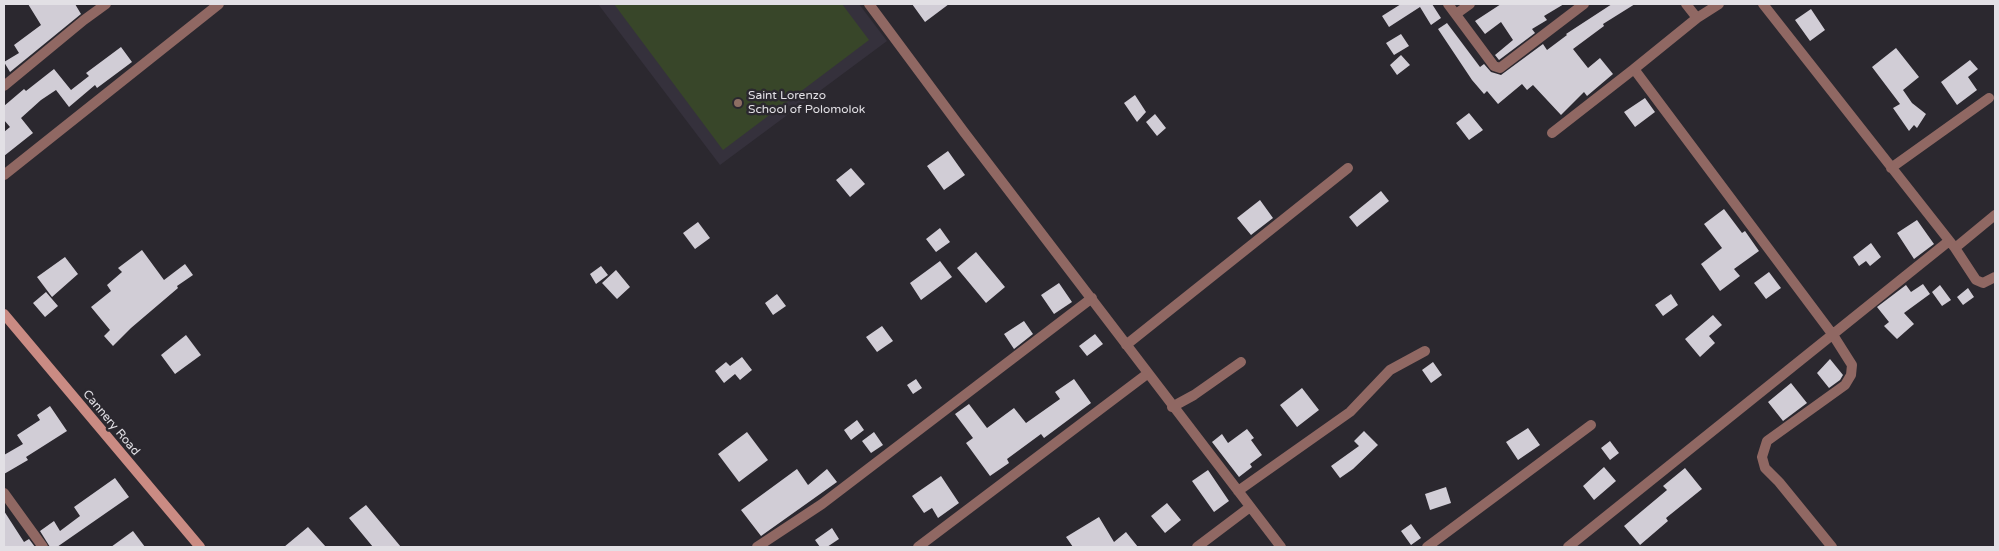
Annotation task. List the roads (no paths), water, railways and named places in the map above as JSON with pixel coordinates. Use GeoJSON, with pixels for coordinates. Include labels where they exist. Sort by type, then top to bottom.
{"type":"FeatureCollection","features":[{"type":"Feature","properties":{"kind":"main road","name":"Cannery Road"},"geometry":{"type":"LineString","coordinates":[[4,314],[200,547]]}},
{"type":"Feature","properties":{"kind":"street"},"geometry":{"type":"LineString","coordinates":[[4,86],[106,4]]}},
{"type":"Feature","properties":{"kind":"street"},"geometry":{"type":"LineString","coordinates":[[4,175],[219,4]]}},
{"type":"Feature","properties":{"kind":"street"},"geometry":{"type":"LineString","coordinates":[[869,4],[964,132],[1092,298],[1147,374],[1281,547]]}},
{"type":"Feature","properties":{"kind":"street"},"geometry":{"type":"LineString","coordinates":[[1448,4],[1494,66],[1500,68],[1584,4]]}},
{"type":"Feature","properties":{"kind":"street"},"geometry":{"type":"LineString","coordinates":[[1456,14],[1470,4]]}},
{"type":"Feature","properties":{"kind":"street"},"geometry":{"type":"LineString","coordinates":[[1686,4],[1697,18]]}},
{"type":"Feature","properties":{"kind":"street"},"geometry":{"type":"LineString","coordinates":[[1552,133],[1697,18],[1719,4]]}},
{"type":"Feature","properties":{"kind":"street"},"geometry":{"type":"LineString","coordinates":[[1763,4],[1952,245],[1976,280],[1984,283],[1995,277]]}},
{"type":"Feature","properties":{"kind":"street"},"geometry":{"type":"LineString","coordinates":[[1634,69],[1833,334],[1852,365],[1851,375],[1845,385],[1767,441],[1762,457],[1765,468],[1779,482],[1832,547]]}},
{"type":"Feature","properties":{"kind":"street"},"geometry":{"type":"LineString","coordinates":[[1891,168],[1989,98]]}},
{"type":"Feature","properties":{"kind":"street"},"geometry":{"type":"LineString","coordinates":[[1126,345],[1348,168]]}},
{"type":"Feature","properties":{"kind":"street"},"geometry":{"type":"LineString","coordinates":[[1568,547],[1833,334],[1952,245],[1995,216]]}},
{"type":"Feature","properties":{"kind":"street"},"geometry":{"type":"LineString","coordinates":[[757,547],[822,504],[1092,298]]}},
{"type":"Feature","properties":{"kind":"street"},"geometry":{"type":"LineString","coordinates":[[1238,491],[1350,412],[1390,370],[1425,351]]}},
{"type":"Feature","properties":{"kind":"street"},"geometry":{"type":"LineString","coordinates":[[1172,406],[1194,395],[1241,362]]}},
{"type":"Feature","properties":{"kind":"street"},"geometry":{"type":"LineString","coordinates":[[918,547],[1147,374]]}},
{"type":"Feature","properties":{"kind":"street"},"geometry":{"type":"LineString","coordinates":[[1427,547],[1592,425]]}},
{"type":"Feature","properties":{"kind":"street"},"geometry":{"type":"LineString","coordinates":[[4,493],[43,547]]}},
{"type":"Feature","properties":{"kind":"street"},"geometry":{"type":"LineString","coordinates":[[1197,547],[1250,507]]}},
{"type":"Feature","properties":{"kind":"place","name":"Saint Lorenzo School of Polomolok"},"geometry":{"type":"Point","coordinates":[738,103]}}]}
